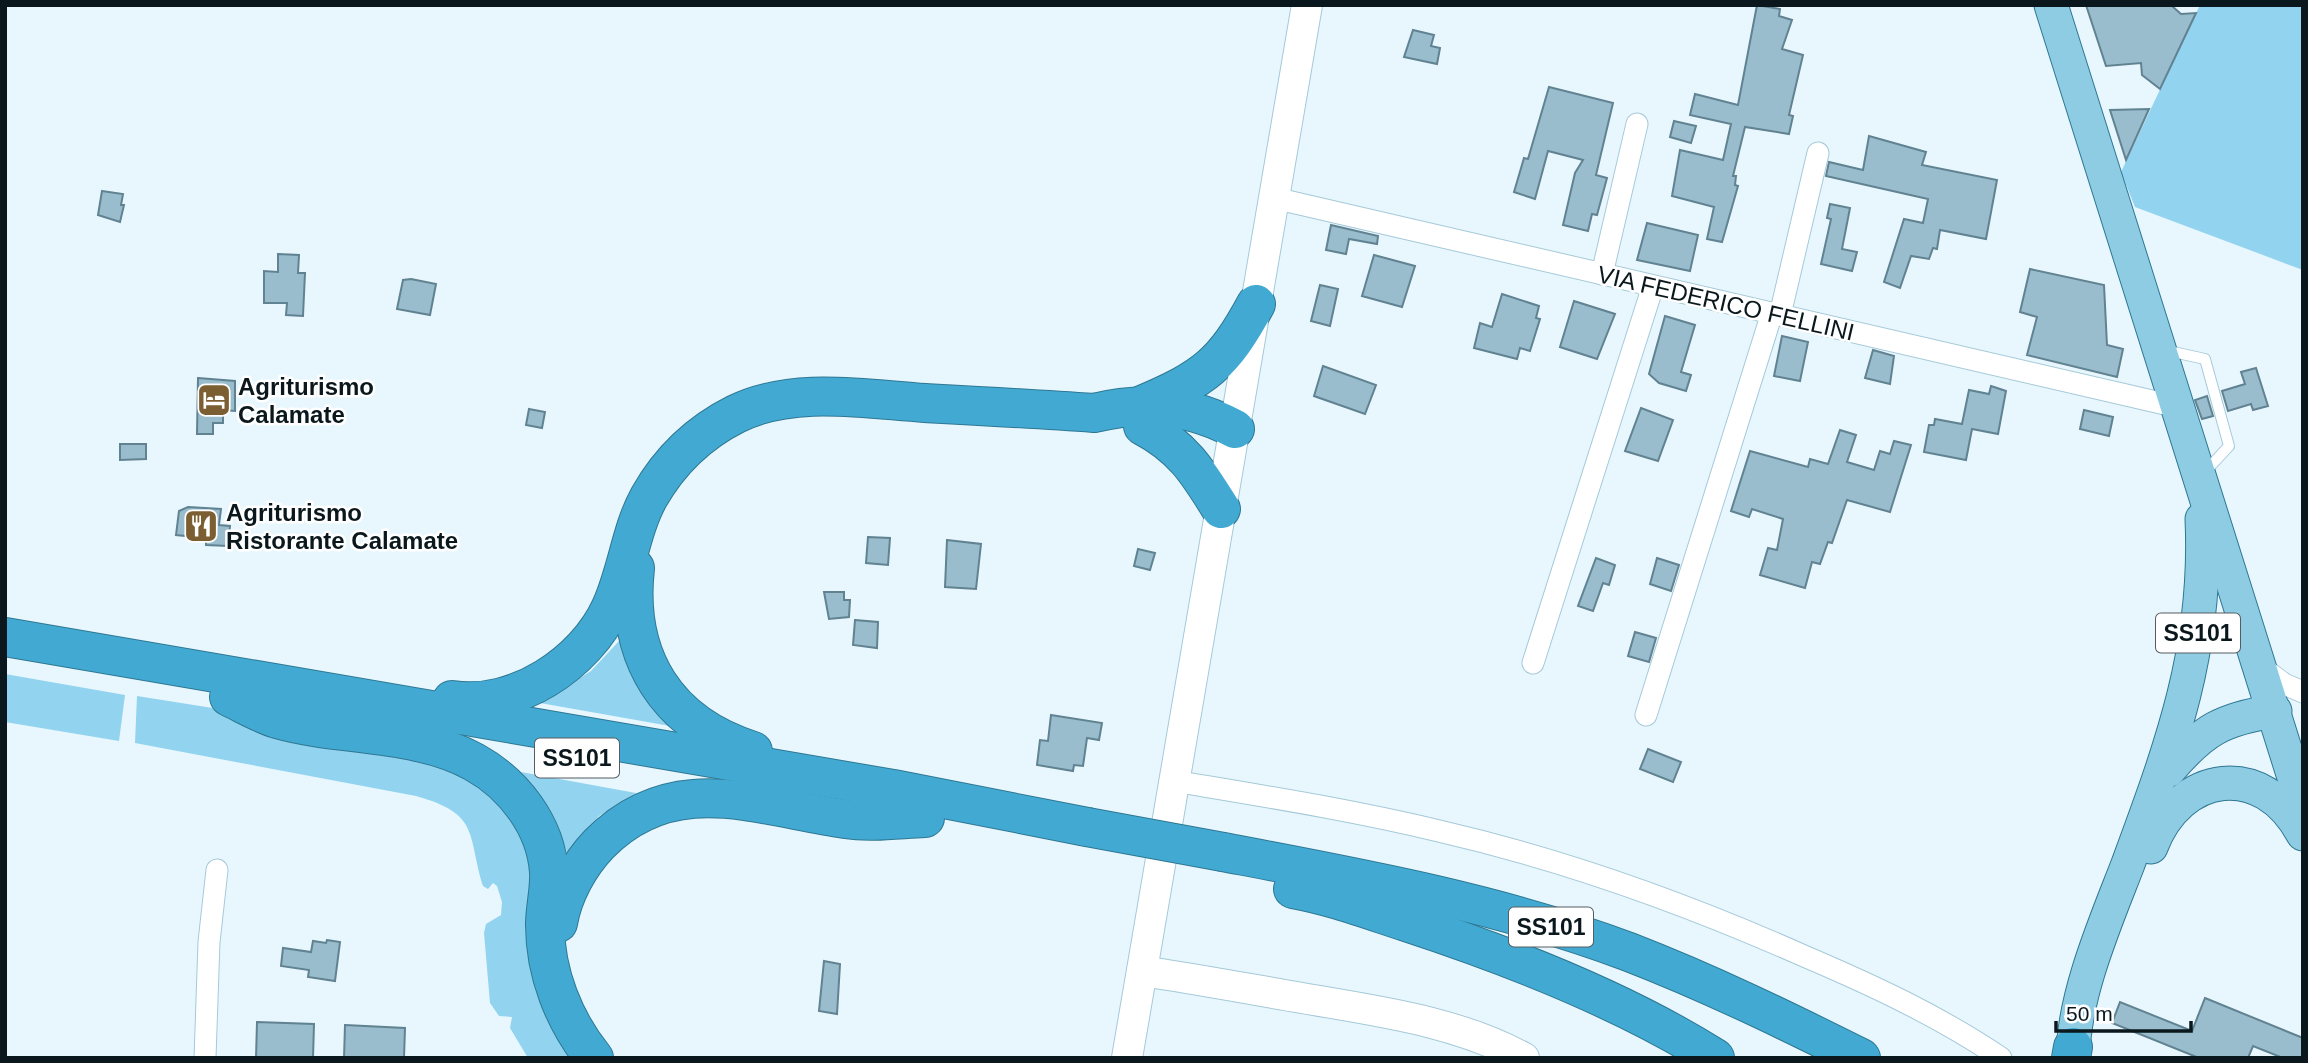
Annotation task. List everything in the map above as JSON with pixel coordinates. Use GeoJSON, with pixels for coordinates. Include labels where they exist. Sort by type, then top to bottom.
{"type":"FeatureCollection","features":[{"type":"Feature","properties":{"kind":"highway"},"geometry":{"type":"LineString","coordinates":[[382,702],[407,694],[458,701],[497,698],[530,687],[564,667],[594,636],[611,607],[648,499],[671,462],[705,431],[738,413],[779,400],[832,397],[1094,413],[1117,421],[1140,417],[1204,374],[1239,336],[1256,304]]}},
{"type":"Feature","properties":{"kind":"highway"},"geometry":{"type":"LineString","coordinates":[[1140,417],[1193,435],[1235,429]]}},
{"type":"Feature","properties":{"kind":"highway"},"geometry":{"type":"LineString","coordinates":[[1140,417],[1187,458],[1221,509]]}},
{"type":"Feature","properties":{"kind":"highway"},"geometry":{"type":"LineString","coordinates":[[638,529],[633,594],[635,626],[650,670],[669,700],[710,733],[734,745],[754,752],[830,763],[893,789]]}},
{"type":"Feature","properties":{"kind":"highway","name":"SS101"},"geometry":{"type":"LineString","coordinates":[[5,636],[893,789],[1086,838]]}},
{"type":"Feature","properties":{"kind":"highway","name":"SS101"},"geometry":{"type":"LineString","coordinates":[[5,659],[925,818],[1086,838],[1221,863],[1355,877],[1526,918],[1628,952],[1699,980],[1861,1058]]}},
{"type":"Feature","properties":{"kind":"highway"},"geometry":{"type":"LineString","coordinates":[[229,697],[277,719],[448,750],[487,770],[519,800],[544,844],[549,875],[545,926],[565,1014],[594,1058]]}},
{"type":"Feature","properties":{"kind":"highway"},"geometry":{"type":"LineString","coordinates":[[552,965],[559,914],[580,869],[614,830],[661,803],[694,797],[723,798],[849,820],[925,818]]}},
{"type":"Feature","properties":{"kind":"highway","name":"SS101"},"geometry":{"type":"LineString","coordinates":[[1221,863],[1443,934],[1541,972],[1622,1009],[1715,1058]]}},
{"type":"Feature","properties":{"kind":"main road"},"geometry":{"type":"LineString","coordinates":[[1127,1058],[1307,5]]}},
{"type":"Feature","properties":{"kind":"main road"},"geometry":{"type":"LineString","coordinates":[[2051,5],[2200,478]]}},
{"type":"Feature","properties":{"kind":"main road","name":"SS101"},"geometry":{"type":"LineString","coordinates":[[2200,478],[2260,666],[2289,708],[2302,796]]}},
{"type":"Feature","properties":{"kind":"main road","name":"SS101"},"geometry":{"type":"LineString","coordinates":[[2067,1055],[2085,988],[2116,895],[2180,717],[2197,639],[2202,584],[2200,478]]}},
{"type":"Feature","properties":{"kind":"main road"},"geometry":{"type":"LineString","coordinates":[[2158,783],[2193,741],[2218,724],[2289,708]]}},
{"type":"Feature","properties":{"kind":"main road"},"geometry":{"type":"LineString","coordinates":[[2116,895],[2144,864],[2168,813],[2210,785],[2234,781],[2257,786],[2276,798],[2303,834]]}},
{"type":"Feature","properties":{"kind":"main road"},"geometry":{"type":"LineString","coordinates":[[1142,971],[1380,1012],[1452,1028],[1504,1047],[1524,1058]]}},
{"type":"Feature","properties":{"kind":"street"},"geometry":{"type":"LineString","coordinates":[[1602,274],[1637,124]]}},
{"type":"Feature","properties":{"kind":"street"},"geometry":{"type":"LineString","coordinates":[[1646,715],[1776,314],[1818,153]]}},
{"type":"Feature","properties":{"kind":"street","name":"VIA FEDERICO FELLINI"},"geometry":{"type":"LineString","coordinates":[[1274,198],[2178,407]]}},
{"type":"Feature","properties":{"kind":"street"},"geometry":{"type":"LineString","coordinates":[[1533,663],[1653,286]]}},
{"type":"Feature","properties":{"kind":"street"},"geometry":{"type":"LineString","coordinates":[[2260,666],[2284,684],[2303,692]]}},
{"type":"Feature","properties":{"kind":"street"},"geometry":{"type":"LineString","coordinates":[[1174,781],[1440,831],[1639,888],[1747,930],[1873,986],[1966,1035],[2001,1058]]}},
{"type":"Feature","properties":{"kind":"street"},"geometry":{"type":"LineString","coordinates":[[205,1058],[209,942],[217,863]]}},
{"type":"Feature","properties":{"kind":"lane"},"geometry":{"type":"LineString","coordinates":[[2160,350],[2205,359],[2229,446],[2200,478]]}},
{"type":"Feature","properties":{"kind":"shaded area"},"geometry":{"type":"Polygon","coordinates":[[[2200,5],[2303,5],[2303,270],[2135,207],[2121,172],[2200,5]]]}},
{"type":"Feature","properties":{"kind":"shaded area"},"geometry":{"type":"Polygon","coordinates":[[[620,640],[637,686],[670,726],[540,703],[591,671],[620,640]]]}},
{"type":"Feature","properties":{"kind":"shaded area"},"geometry":{"type":"Polygon","coordinates":[[[5,674],[125,695],[119,741],[5,722],[5,674]]]}},
{"type":"Feature","properties":{"kind":"shaded area"},"geometry":{"type":"Polygon","coordinates":[[[137,696],[219,709],[439,757],[526,823],[571,1058],[528,1058],[510,1028],[512,1017],[499,1016],[490,1003],[484,933],[486,924],[501,915],[502,902],[497,886],[493,883],[488,889],[483,886],[472,839],[461,818],[437,803],[416,796],[135,743],[137,696]]]}},
{"type":"Feature","properties":{"kind":"shaded area"},"geometry":{"type":"Polygon","coordinates":[[[521,772],[636,793],[599,816],[567,852],[553,815],[521,772]]]}},
{"type":"Feature","properties":{"kind":"building"},"geometry":{"type":"Polygon","coordinates":[[[1757,5],[1780,9],[1779,16],[1792,20],[1782,49],[1803,55],[1789,115],[1793,116],[1789,134],[1745,127],[1733,176],[1736,176],[1735,185],[1738,186],[1722,242],[1707,239],[1714,207],[1672,196],[1680,150],[1723,160],[1731,124],[1690,115],[1695,94],[1738,105],[1757,5]]]}},
{"type":"Feature","properties":{"kind":"building"},"geometry":{"type":"Polygon","coordinates":[[[2086,5],[2172,6],[2181,14],[2196,13],[2160,89],[2142,75],[2141,63],[2106,66],[2086,5]]]}},
{"type":"Feature","properties":{"kind":"building"},"geometry":{"type":"Polygon","coordinates":[[[1413,30],[1434,35],[1431,46],[1440,48],[1437,64],[1404,57],[1413,30]]]}},
{"type":"Feature","properties":{"kind":"building"},"geometry":{"type":"Polygon","coordinates":[[[1549,87],[1613,103],[1596,175],[1607,178],[1597,215],[1592,214],[1588,231],[1563,225],[1575,173],[1583,160],[1548,151],[1535,199],[1514,192],[1524,158],[1528,159],[1549,87]]]}},
{"type":"Feature","properties":{"kind":"building"},"geometry":{"type":"Polygon","coordinates":[[[2149,109],[2126,160],[2110,110],[2149,109]]]}},
{"type":"Feature","properties":{"kind":"building"},"geometry":{"type":"Polygon","coordinates":[[[1674,121],[1696,126],[1691,143],[1670,137],[1674,121]]]}},
{"type":"Feature","properties":{"kind":"building"},"geometry":{"type":"Polygon","coordinates":[[[1869,136],[1926,152],[1922,165],[1997,180],[1986,239],[1940,230],[1937,249],[1933,248],[1929,259],[1911,256],[1900,288],[1884,282],[1904,219],[1923,223],[1928,199],[1826,176],[1829,162],[1863,170],[1869,136]]]}},
{"type":"Feature","properties":{"kind":"building"},"geometry":{"type":"Polygon","coordinates":[[[102,191],[123,194],[121,205],[124,205],[120,222],[98,215],[102,191]]]}},
{"type":"Feature","properties":{"kind":"building"},"geometry":{"type":"Polygon","coordinates":[[[1830,204],[1850,208],[1842,249],[1857,252],[1852,271],[1821,264],[1831,219],[1827,218],[1830,204]]]}},
{"type":"Feature","properties":{"kind":"building"},"geometry":{"type":"Polygon","coordinates":[[[1647,223],[1698,235],[1690,271],[1637,260],[1647,223]]]}},
{"type":"Feature","properties":{"kind":"building"},"geometry":{"type":"Polygon","coordinates":[[[1331,225],[1378,236],[1377,244],[1349,239],[1346,254],[1326,250],[1331,225]]]}},
{"type":"Feature","properties":{"kind":"building"},"geometry":{"type":"Polygon","coordinates":[[[278,254],[299,255],[298,273],[305,273],[303,316],[286,315],[287,303],[264,303],[264,271],[278,272],[278,254]]]}},
{"type":"Feature","properties":{"kind":"building"},"geometry":{"type":"Polygon","coordinates":[[[1374,255],[1415,266],[1402,307],[1362,296],[1374,255]]]}},
{"type":"Feature","properties":{"kind":"building"},"geometry":{"type":"Polygon","coordinates":[[[2030,269],[2104,285],[2107,345],[2123,349],[2117,377],[2027,355],[2037,317],[2020,312],[2030,269]]]}},
{"type":"Feature","properties":{"kind":"building"},"geometry":{"type":"Polygon","coordinates":[[[403,280],[436,284],[430,315],[397,309],[403,280]]]}},
{"type":"Feature","properties":{"kind":"building"},"geometry":{"type":"Polygon","coordinates":[[[1320,285],[1338,289],[1330,326],[1311,321],[1320,285]]]}},
{"type":"Feature","properties":{"kind":"building"},"geometry":{"type":"Polygon","coordinates":[[[1502,294],[1539,306],[1536,318],[1540,319],[1530,351],[1520,348],[1517,359],[1474,348],[1480,323],[1492,327],[1502,294]]]}},
{"type":"Feature","properties":{"kind":"building"},"geometry":{"type":"Polygon","coordinates":[[[1574,301],[1615,314],[1597,359],[1560,347],[1574,301]]]}},
{"type":"Feature","properties":{"kind":"building"},"geometry":{"type":"Polygon","coordinates":[[[1665,316],[1695,325],[1681,372],[1691,375],[1686,391],[1659,383],[1649,374],[1665,316]]]}},
{"type":"Feature","properties":{"kind":"building"},"geometry":{"type":"Polygon","coordinates":[[[1782,336],[1808,342],[1800,381],[1774,376],[1782,336]]]}},
{"type":"Feature","properties":{"kind":"building"},"geometry":{"type":"Polygon","coordinates":[[[1873,350],[1894,356],[1890,384],[1865,378],[1873,350]]]}},
{"type":"Feature","properties":{"kind":"building"},"geometry":{"type":"Polygon","coordinates":[[[1323,366],[1376,385],[1365,414],[1314,396],[1323,366]]]}},
{"type":"Feature","properties":{"kind":"building"},"geometry":{"type":"Polygon","coordinates":[[[2256,368],[2268,406],[2253,410],[2251,404],[2228,411],[2222,391],[2245,384],[2241,372],[2256,368]]]}},
{"type":"Feature","properties":{"kind":"building"},"geometry":{"type":"Polygon","coordinates":[[[198,378],[235,381],[235,411],[223,410],[223,423],[213,423],[213,434],[197,434],[198,378]]]}},
{"type":"Feature","properties":{"kind":"building"},"geometry":{"type":"Polygon","coordinates":[[[1991,386],[2006,391],[1998,434],[1972,429],[1966,460],[1924,452],[1929,425],[1934,425],[1935,419],[1962,424],[1969,390],[1989,394],[1991,386]]]}},
{"type":"Feature","properties":{"kind":"building"},"geometry":{"type":"Polygon","coordinates":[[[2207,396],[2213,416],[2202,419],[2195,400],[2207,396]]]}},
{"type":"Feature","properties":{"kind":"building"},"geometry":{"type":"Polygon","coordinates":[[[1641,408],[1673,420],[1658,461],[1625,451],[1641,408]]]}},
{"type":"Feature","properties":{"kind":"building"},"geometry":{"type":"Polygon","coordinates":[[[529,409],[545,412],[542,428],[526,425],[529,409]]]}},
{"type":"Feature","properties":{"kind":"building"},"geometry":{"type":"Polygon","coordinates":[[[2084,410],[2113,417],[2109,436],[2080,429],[2084,410]]]}},
{"type":"Feature","properties":{"kind":"building"},"geometry":{"type":"Polygon","coordinates":[[[1840,430],[1856,435],[1847,462],[1874,470],[1880,451],[1890,454],[1894,441],[1911,445],[1890,512],[1847,500],[1832,543],[1828,542],[1820,564],[1812,562],[1805,588],[1760,575],[1768,548],[1777,550],[1783,519],[1752,509],[1749,517],[1731,511],[1750,451],[1808,467],[1810,459],[1828,464],[1840,430]]]}},
{"type":"Feature","properties":{"kind":"building"},"geometry":{"type":"Polygon","coordinates":[[[120,444],[146,444],[146,459],[120,460],[120,444]]]}},
{"type":"Feature","properties":{"kind":"building"},"geometry":{"type":"Polygon","coordinates":[[[188,507],[221,509],[219,525],[230,526],[228,546],[206,545],[206,538],[176,535],[179,511],[188,507]]]}},
{"type":"Feature","properties":{"kind":"building"},"geometry":{"type":"Polygon","coordinates":[[[868,537],[890,538],[888,565],[866,563],[868,537]]]}},
{"type":"Feature","properties":{"kind":"building"},"geometry":{"type":"Polygon","coordinates":[[[947,540],[981,544],[976,589],[945,587],[947,540]]]}},
{"type":"Feature","properties":{"kind":"building"},"geometry":{"type":"Polygon","coordinates":[[[1138,549],[1155,553],[1150,570],[1134,566],[1138,549]]]}},
{"type":"Feature","properties":{"kind":"building"},"geometry":{"type":"Polygon","coordinates":[[[1596,558],[1615,565],[1609,585],[1603,583],[1593,611],[1578,606],[1596,558]]]}},
{"type":"Feature","properties":{"kind":"building"},"geometry":{"type":"Polygon","coordinates":[[[1657,558],[1679,565],[1671,591],[1650,584],[1657,558]]]}},
{"type":"Feature","properties":{"kind":"building"},"geometry":{"type":"Polygon","coordinates":[[[824,592],[844,592],[844,600],[850,600],[849,617],[829,619],[824,592]]]}},
{"type":"Feature","properties":{"kind":"building"},"geometry":{"type":"Polygon","coordinates":[[[855,620],[878,622],[877,648],[853,645],[855,620]]]}},
{"type":"Feature","properties":{"kind":"building"},"geometry":{"type":"Polygon","coordinates":[[[1635,632],[1656,638],[1649,662],[1628,656],[1635,632]]]}},
{"type":"Feature","properties":{"kind":"building"},"geometry":{"type":"Polygon","coordinates":[[[1051,715],[1102,723],[1099,740],[1087,738],[1083,766],[1074,765],[1073,771],[1037,765],[1040,740],[1048,741],[1051,715]]]}},
{"type":"Feature","properties":{"kind":"building"},"geometry":{"type":"Polygon","coordinates":[[[1648,749],[1681,762],[1673,782],[1640,769],[1648,749]]]}},
{"type":"Feature","properties":{"kind":"building"},"geometry":{"type":"Polygon","coordinates":[[[327,940],[340,942],[335,981],[308,977],[309,970],[281,966],[283,948],[311,952],[313,941],[326,943],[327,940]]]}},
{"type":"Feature","properties":{"kind":"building"},"geometry":{"type":"Polygon","coordinates":[[[824,961],[840,964],[837,1014],[819,1011],[824,961]]]}},
{"type":"Feature","properties":{"kind":"building"},"geometry":{"type":"Polygon","coordinates":[[[2205,998],[2303,1038],[2303,1058],[2283,1058],[2253,1046],[2248,1058],[2199,1058],[2112,1023],[2120,1002],[2192,1031],[2205,998]]]}},
{"type":"Feature","properties":{"kind":"building"},"geometry":{"type":"Polygon","coordinates":[[[257,1022],[314,1024],[313,1058],[256,1058],[257,1022]]]}},
{"type":"Feature","properties":{"kind":"building"},"geometry":{"type":"Polygon","coordinates":[[[345,1025],[405,1028],[404,1058],[344,1058],[345,1025]]]}},
{"type":"Feature","properties":{"kind":"place","name":"Agriturismo Calamate"},"geometry":{"type":"Point","coordinates":[214,400]}},
{"type":"Feature","properties":{"kind":"place","name":"Agriturismo Ristorante Calamate"},"geometry":{"type":"Point","coordinates":[201,526]}}]}
